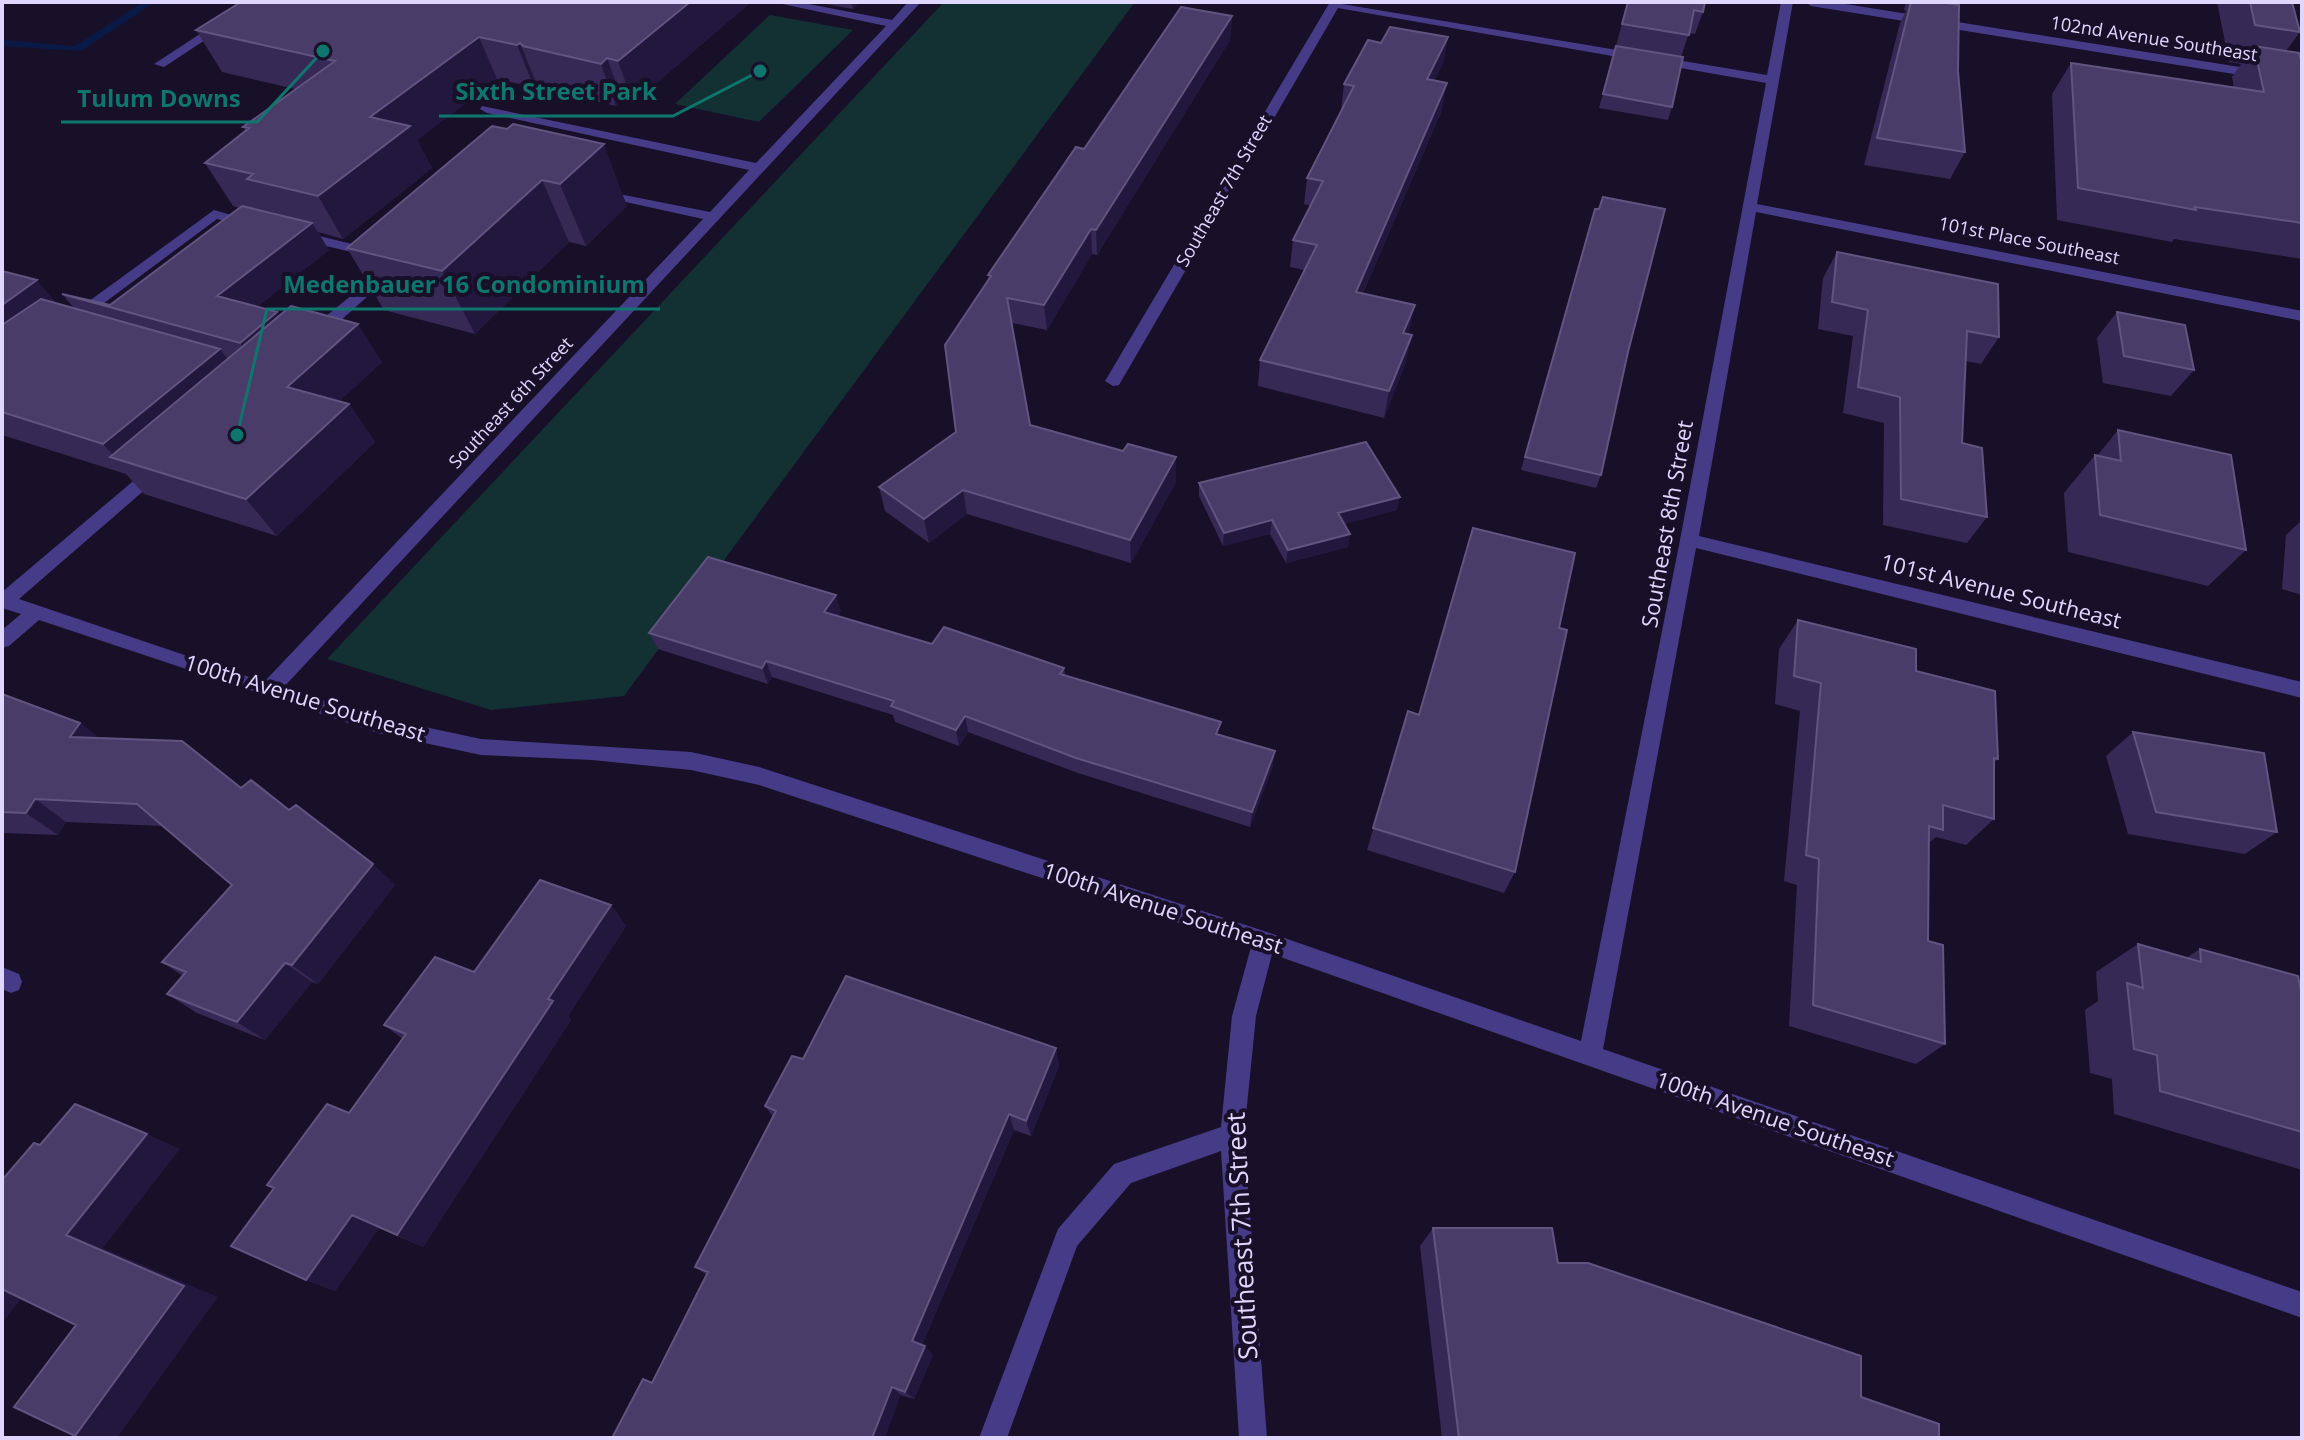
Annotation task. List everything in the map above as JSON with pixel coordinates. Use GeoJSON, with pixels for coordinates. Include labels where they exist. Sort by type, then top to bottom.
{"type":"FeatureCollection","features":[{"type":"Feature","properties":{"kind":"street"},"geometry":{"type":"LineString","coordinates":[[160,64],[257,2]]}},
{"type":"Feature","properties":{"kind":"street"},"geometry":{"type":"LineString","coordinates":[[779,2],[895,24]]}},
{"type":"Feature","properties":{"kind":"street","name":"Southeast 6th Street"},"geometry":{"type":"LineString","coordinates":[[268,691],[915,2]]}},
{"type":"Feature","properties":{"kind":"street","name":"Southeast 8th Street"},"geometry":{"type":"LineString","coordinates":[[1590,1054],[1689,540],[1787,2]]}},
{"type":"Feature","properties":{"kind":"street","name":"102nd Avenue Southeast"},"geometry":{"type":"LineString","coordinates":[[1811,2],[2302,81]]}},
{"type":"Feature","properties":{"kind":"street"},"geometry":{"type":"LineString","coordinates":[[1335,3],[1772,80]]}},
{"type":"Feature","properties":{"kind":"street","name":"Southeast 7th Street"},"geometry":{"type":"LineString","coordinates":[[1113,381],[1335,3]]}},
{"type":"Feature","properties":{"kind":"street"},"geometry":{"type":"LineString","coordinates":[[487,109],[759,168]]}},
{"type":"Feature","properties":{"kind":"street"},"geometry":{"type":"LineString","coordinates":[[581,187],[713,217]]}},
{"type":"Feature","properties":{"kind":"street","name":"101st Place Southeast"},"geometry":{"type":"LineString","coordinates":[[1748,206],[2302,316]]}},
{"type":"Feature","properties":{"kind":"street"},"geometry":{"type":"LineString","coordinates":[[82,329],[66,324],[214,214],[400,260],[297,349]]}},
{"type":"Feature","properties":{"kind":"street"},"geometry":{"type":"LineString","coordinates":[[3,600],[169,460]]}},
{"type":"Feature","properties":{"kind":"street","name":"101st Avenue Southeast"},"geometry":{"type":"LineString","coordinates":[[1689,540],[2302,690]]}},
{"type":"Feature","properties":{"kind":"street","name":"100th Avenue Southeast"},"geometry":{"type":"LineString","coordinates":[[3,600],[34,613],[378,725],[481,747],[691,761],[759,776],[1264,941],[2302,1305]]}},
{"type":"Feature","properties":{"kind":"street"},"geometry":{"type":"LineString","coordinates":[[2,641],[34,613]]}},
{"type":"Feature","properties":{"kind":"street","name":"Southeast 7th Street"},"geometry":{"type":"LineString","coordinates":[[1253,1438],[1232,1135],[1244,1016],[1264,941]]}},
{"type":"Feature","properties":{"kind":"street"},"geometry":{"type":"LineString","coordinates":[[993,1438],[1067,1238],[1123,1173],[1232,1135]]}},
{"type":"Feature","properties":{"kind":"green space"},"geometry":{"type":"Polygon","coordinates":[[[944,2],[1135,2],[624,696],[491,710],[327,659],[944,2]]]}},
{"type":"Feature","properties":{"kind":"green space"},"geometry":{"type":"Polygon","coordinates":[[[770,15],[853,30],[759,122],[675,104],[770,15]]]}},
{"type":"Feature","properties":{"kind":"building"},"geometry":{"type":"Polygon","coordinates":[[[241,2],[690,2],[618,61],[607,58],[601,64],[520,43],[517,45],[479,37],[370,117],[410,126],[318,196],[247,179],[253,174],[205,163],[249,128],[243,127],[335,61],[196,30],[241,2]]]}},
{"type":"Feature","properties":{"kind":"building"},"geometry":{"type":"Polygon","coordinates":[[[1628,2],[1705,2],[1703,12],[1694,10],[1689,35],[1622,24],[1628,2]]]}},
{"type":"Feature","properties":{"kind":"building"},"geometry":{"type":"Polygon","coordinates":[[[1911,2],[1959,5],[1958,71],[1965,152],[1877,138],[1911,2]]]}},
{"type":"Feature","properties":{"kind":"building"},"geometry":{"type":"Polygon","coordinates":[[[2250,2],[2292,2],[2300,32],[2255,25],[2250,2]]]}},
{"type":"Feature","properties":{"kind":"building"},"geometry":{"type":"Polygon","coordinates":[[[1181,7],[1232,16],[1096,230],[1091,229],[1044,305],[1007,298],[1030,425],[1123,451],[1128,444],[1176,457],[1130,540],[963,490],[924,519],[879,487],[956,432],[945,345],[991,276],[988,275],[1076,147],[1084,149],[1181,7]]]}},
{"type":"Feature","properties":{"kind":"building"},"geometry":{"type":"Polygon","coordinates":[[[1390,27],[1448,37],[1427,79],[1447,83],[1356,292],[1415,305],[1403,333],[1412,335],[1389,391],[1260,360],[1317,245],[1293,240],[1323,181],[1307,178],[1354,86],[1344,84],[1368,40],[1381,43],[1390,27]]]}},
{"type":"Feature","properties":{"kind":"building"},"geometry":{"type":"Polygon","coordinates":[[[1616,46],[1683,57],[1672,107],[1603,94],[1616,46]]]}},
{"type":"Feature","properties":{"kind":"building"},"geometry":{"type":"Polygon","coordinates":[[[2254,46],[2299,53],[2302,64],[2302,223],[2195,207],[2196,210],[2078,188],[2071,63],[2264,92],[2254,46]]]}},
{"type":"Feature","properties":{"kind":"building"},"geometry":{"type":"Polygon","coordinates":[[[513,124],[604,144],[560,184],[542,180],[442,271],[347,248],[492,126],[507,129],[513,124]]]}},
{"type":"Feature","properties":{"kind":"building"},"geometry":{"type":"Polygon","coordinates":[[[1603,197],[1665,209],[1628,352],[1601,475],[1525,457],[1595,209],[1599,209],[1603,197]]]}},
{"type":"Feature","properties":{"kind":"building"},"geometry":{"type":"Polygon","coordinates":[[[242,206],[312,223],[217,296],[277,312],[240,343],[62,294],[110,305],[242,206]]]}},
{"type":"Feature","properties":{"kind":"building"},"geometry":{"type":"Polygon","coordinates":[[[1837,252],[1998,284],[1999,337],[1967,331],[1962,443],[1982,448],[1987,517],[1901,499],[1900,397],[1858,387],[1868,310],[1832,302],[1837,252]]]}},
{"type":"Feature","properties":{"kind":"building"},"geometry":{"type":"Polygon","coordinates":[[[2,271],[37,280],[2,305],[2,271]]]}},
{"type":"Feature","properties":{"kind":"building"},"geometry":{"type":"Polygon","coordinates":[[[41,299],[220,349],[103,444],[2,412],[2,325],[41,299]]]}},
{"type":"Feature","properties":{"kind":"building"},"geometry":{"type":"Polygon","coordinates":[[[291,306],[358,324],[287,387],[349,404],[246,499],[110,457],[291,306]]]}},
{"type":"Feature","properties":{"kind":"building"},"geometry":{"type":"Polygon","coordinates":[[[2117,312],[2185,325],[2194,370],[2124,356],[2117,312]]]}},
{"type":"Feature","properties":{"kind":"building"},"geometry":{"type":"Polygon","coordinates":[[[2118,430],[2231,455],[2246,550],[2100,515],[2095,455],[2121,461],[2118,430]]]}},
{"type":"Feature","properties":{"kind":"building"},"geometry":{"type":"Polygon","coordinates":[[[1366,442],[1400,497],[1338,513],[1350,534],[1288,550],[1272,520],[1224,533],[1199,483],[1366,442]]]}},
{"type":"Feature","properties":{"kind":"building"},"geometry":{"type":"Polygon","coordinates":[[[1473,528],[1575,553],[1559,628],[1567,630],[1515,872],[1373,828],[1408,711],[1419,715],[1473,528]]]}},
{"type":"Feature","properties":{"kind":"building"},"geometry":{"type":"Polygon","coordinates":[[[708,557],[836,595],[824,612],[932,644],[944,627],[1064,668],[1060,674],[1221,722],[1216,734],[1275,751],[1252,812],[1076,758],[965,716],[956,730],[891,706],[894,701],[766,661],[762,668],[649,633],[708,557]]]}},
{"type":"Feature","properties":{"kind":"building"},"geometry":{"type":"Polygon","coordinates":[[[1798,620],[1916,649],[1916,671],[1995,691],[1998,759],[1994,758],[1994,819],[1943,805],[1943,830],[1929,826],[1928,941],[1943,945],[1945,1044],[1813,1005],[1819,859],[1806,855],[1821,683],[1794,676],[1798,620]]]}},
{"type":"Feature","properties":{"kind":"building"},"geometry":{"type":"Polygon","coordinates":[[[2,694],[80,723],[70,737],[182,741],[241,788],[251,780],[289,810],[296,805],[373,864],[292,965],[285,963],[237,1022],[167,994],[186,972],[162,962],[232,885],[137,804],[35,799],[26,813],[2,812],[2,694]]]}},
{"type":"Feature","properties":{"kind":"building"},"geometry":{"type":"Polygon","coordinates":[[[2133,732],[2264,753],[2277,832],[2156,812],[2133,732]]]}},
{"type":"Feature","properties":{"kind":"building"},"geometry":{"type":"Polygon","coordinates":[[[540,880],[611,905],[548,999],[553,1001],[397,1235],[352,1215],[306,1280],[231,1246],[274,1188],[267,1185],[327,1104],[349,1113],[406,1034],[384,1025],[435,957],[474,972],[540,880]]]}},
{"type":"Feature","properties":{"kind":"building"},"geometry":{"type":"Polygon","coordinates":[[[2138,944],[2201,962],[2200,949],[2298,976],[2302,996],[2302,1132],[2160,1091],[2157,1055],[2134,1049],[2127,983],[2143,988],[2138,944]]]}},
{"type":"Feature","properties":{"kind":"building"},"geometry":{"type":"Polygon","coordinates":[[[846,976],[1056,1048],[1026,1121],[1009,1114],[912,1341],[925,1346],[905,1392],[892,1387],[872,1438],[612,1438],[643,1379],[652,1383],[708,1272],[695,1267],[776,1111],[765,1106],[792,1056],[803,1059],[846,976]]]}},
{"type":"Feature","properties":{"kind":"building"},"geometry":{"type":"Polygon","coordinates":[[[75,1104],[147,1134],[66,1235],[184,1286],[75,1436],[14,1407],[76,1325],[2,1289],[2,1180],[34,1143],[40,1145],[75,1104]]]}},
{"type":"Feature","properties":{"kind":"building"},"geometry":{"type":"Polygon","coordinates":[[[1433,1228],[1552,1228],[1558,1263],[1588,1263],[1861,1356],[1861,1397],[1939,1424],[1939,1438],[1459,1438],[1433,1228]]]}},
{"type":"Feature","properties":{"kind":"waterway"},"geometry":{"type":"LineString","coordinates":[[2,43],[77,49],[150,2]]}},
{"type":"Feature","properties":{"kind":"place","name":"Tulum Downs"},"geometry":{"type":"Point","coordinates":[323,51]}},
{"type":"Feature","properties":{"kind":"place","name":"Sixth Street Park"},"geometry":{"type":"Point","coordinates":[760,71]}},
{"type":"Feature","properties":{"kind":"place","name":"Medenbauer 16 Condominium"},"geometry":{"type":"Point","coordinates":[237,435]}}]}
